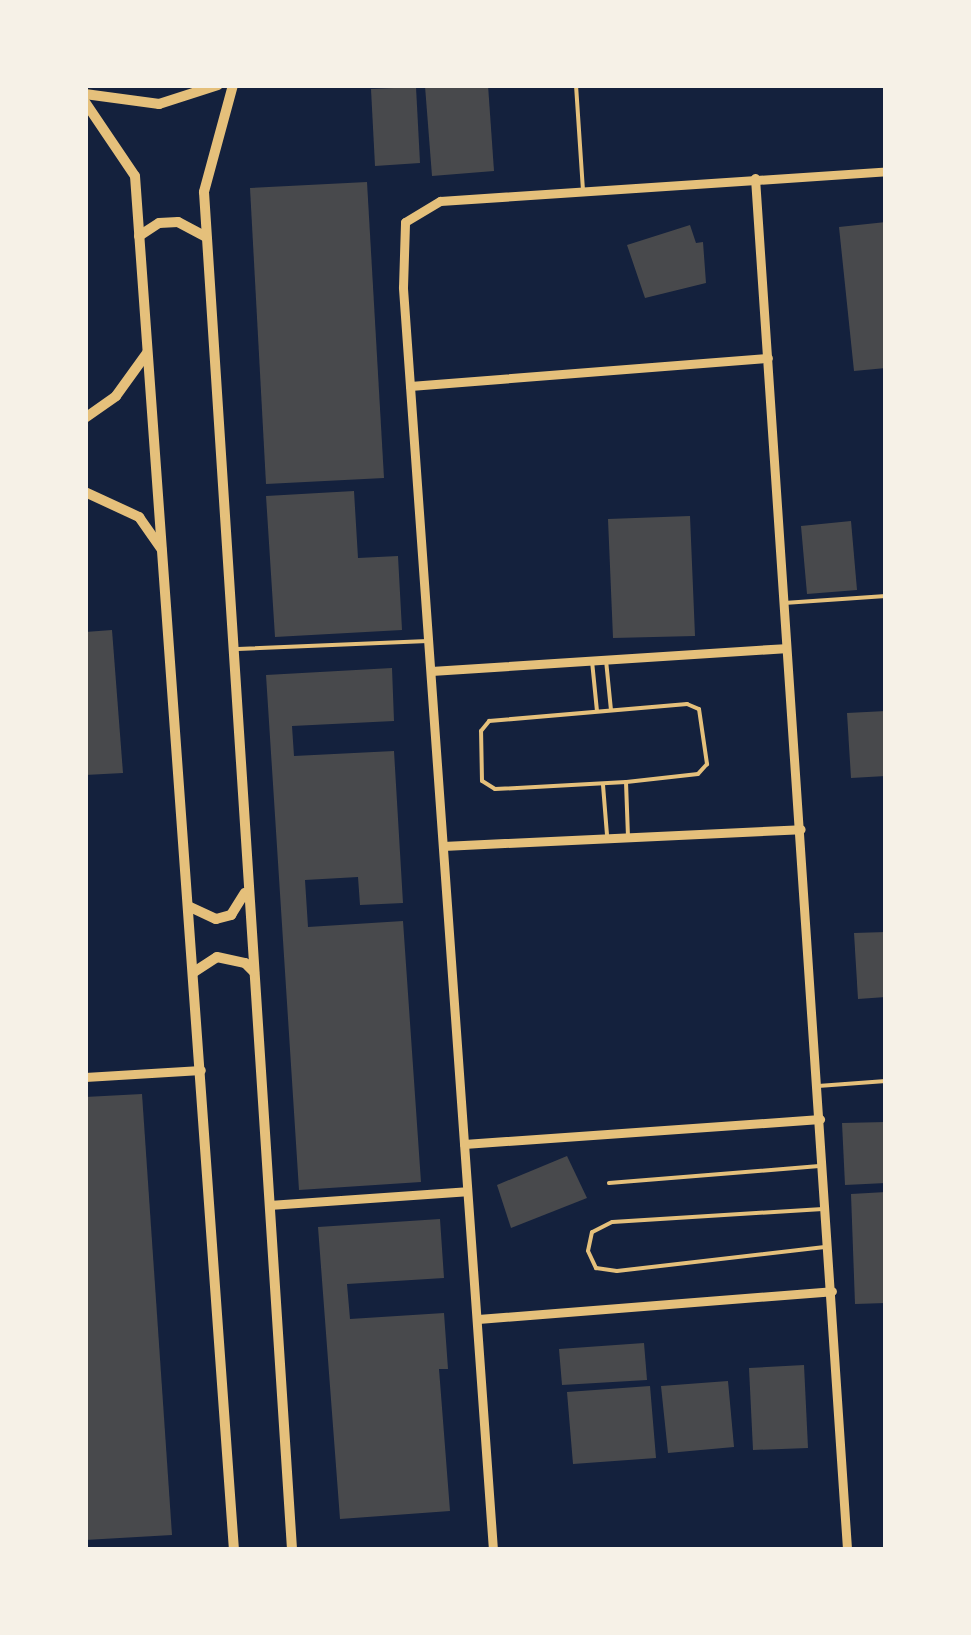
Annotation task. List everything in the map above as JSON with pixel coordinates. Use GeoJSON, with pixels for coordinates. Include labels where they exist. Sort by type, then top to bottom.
{"type":"FeatureCollection","features":[{"type":"Feature","properties":{"kind":"street"},"geometry":{"type":"LineString","coordinates":[[85,94],[159,104],[218,85]]}},
{"type":"Feature","properties":{"kind":"street"},"geometry":{"type":"LineString","coordinates":[[234,85],[209,157],[206,237],[292,1550]]}},
{"type":"Feature","properties":{"kind":"street"},"geometry":{"type":"LineString","coordinates":[[85,102],[135,176],[234,1550]]}},
{"type":"Feature","properties":{"kind":"street"},"geometry":{"type":"LineString","coordinates":[[492,1550],[410,386],[406,222],[440,201],[886,172]]}},
{"type":"Feature","properties":{"kind":"street"},"geometry":{"type":"LineString","coordinates":[[755,178],[780,604],[828,1209],[847,1550]]}},
{"type":"Feature","properties":{"kind":"street"},"geometry":{"type":"LineString","coordinates":[[140,236],[159,223],[178,222],[206,237]]}},
{"type":"Feature","properties":{"kind":"street"},"geometry":{"type":"LineString","coordinates":[[85,418],[116,396],[148,352]]}},
{"type":"Feature","properties":{"kind":"street"},"geometry":{"type":"LineString","coordinates":[[410,386],[768,358]]}},
{"type":"Feature","properties":{"kind":"street"},"geometry":{"type":"LineString","coordinates":[[85,492],[139,517],[162,550]]}},
{"type":"Feature","properties":{"kind":"street"},"geometry":{"type":"LineString","coordinates":[[431,672],[784,648]]}},
{"type":"Feature","properties":{"kind":"street"},"geometry":{"type":"LineString","coordinates":[[443,846],[800,829]]}},
{"type":"Feature","properties":{"kind":"street"},"geometry":{"type":"LineString","coordinates":[[188,906],[216,920],[242,904],[247,888]]}},
{"type":"Feature","properties":{"kind":"street"},"geometry":{"type":"LineString","coordinates":[[194,972],[217,956],[245,962],[255,973]]}},
{"type":"Feature","properties":{"kind":"street"},"geometry":{"type":"LineString","coordinates":[[85,1077],[201,1070]]}},
{"type":"Feature","properties":{"kind":"street"},"geometry":{"type":"LineString","coordinates":[[464,1144],[820,1119]]}},
{"type":"Feature","properties":{"kind":"street"},"geometry":{"type":"LineString","coordinates":[[269,1204],[467,1191]]}},
{"type":"Feature","properties":{"kind":"street"},"geometry":{"type":"LineString","coordinates":[[478,1320],[832,1291]]}},
{"type":"Feature","properties":{"kind":"lane"},"geometry":{"type":"LineString","coordinates":[[576,85],[583,190]]}},
{"type":"Feature","properties":{"kind":"lane"},"geometry":{"type":"LineString","coordinates":[[780,604],[886,596]]}},
{"type":"Feature","properties":{"kind":"lane"},"geometry":{"type":"LineString","coordinates":[[233,649],[428,641]]}},
{"type":"Feature","properties":{"kind":"lane"},"geometry":{"type":"LineString","coordinates":[[592,660],[597,711]]}},
{"type":"Feature","properties":{"kind":"lane"},"geometry":{"type":"LineString","coordinates":[[606,660],[611,710]]}},
{"type":"Feature","properties":{"kind":"lane"},"geometry":{"type":"LineString","coordinates":[[687,704],[699,709],[707,764],[698,774],[603,785],[495,789],[482,781],[481,731],[489,721],[611,710],[687,704]]}},
{"type":"Feature","properties":{"kind":"lane"},"geometry":{"type":"LineString","coordinates":[[626,782],[628,837]]}},
{"type":"Feature","properties":{"kind":"lane"},"geometry":{"type":"LineString","coordinates":[[603,785],[608,838]]}},
{"type":"Feature","properties":{"kind":"lane"},"geometry":{"type":"LineString","coordinates":[[818,1086],[886,1081]]}},
{"type":"Feature","properties":{"kind":"lane"},"geometry":{"type":"LineString","coordinates":[[609,1183],[824,1166]]}},
{"type":"Feature","properties":{"kind":"lane"},"geometry":{"type":"LineString","coordinates":[[828,1209],[612,1222],[592,1232],[588,1251],[596,1268],[617,1270],[830,1247]]}},
{"type":"Feature","properties":{"kind":"building"},"geometry":{"type":"Polygon","coordinates":[[[488,85],[494,171],[432,176],[425,86],[488,85]]]}},
{"type":"Feature","properties":{"kind":"building"},"geometry":{"type":"Polygon","coordinates":[[[416,87],[420,163],[375,166],[371,89],[416,87]]]}},
{"type":"Feature","properties":{"kind":"building"},"geometry":{"type":"Polygon","coordinates":[[[367,182],[384,478],[266,484],[250,188],[367,182]]]}},
{"type":"Feature","properties":{"kind":"building"},"geometry":{"type":"Polygon","coordinates":[[[886,222],[886,368],[854,371],[839,227],[886,222]]]}},
{"type":"Feature","properties":{"kind":"building"},"geometry":{"type":"Polygon","coordinates":[[[690,225],[696,243],[703,242],[706,283],[645,298],[627,245],[690,225]]]}},
{"type":"Feature","properties":{"kind":"building"},"geometry":{"type":"Polygon","coordinates":[[[354,491],[358,558],[398,556],[402,630],[275,637],[266,496],[354,491]]]}},
{"type":"Feature","properties":{"kind":"building"},"geometry":{"type":"Polygon","coordinates":[[[690,516],[695,636],[613,638],[608,519],[690,516]]]}},
{"type":"Feature","properties":{"kind":"building"},"geometry":{"type":"Polygon","coordinates":[[[851,521],[857,590],[807,594],[801,526],[851,521]]]}},
{"type":"Feature","properties":{"kind":"building"},"geometry":{"type":"Polygon","coordinates":[[[112,630],[123,773],[85,775],[85,632],[112,630]]]}},
{"type":"Feature","properties":{"kind":"building"},"geometry":{"type":"Polygon","coordinates":[[[392,668],[394,721],[292,726],[294,756],[394,751],[403,903],[360,905],[358,877],[305,880],[308,927],[403,921],[421,1182],[299,1190],[266,675],[392,668]]]}},
{"type":"Feature","properties":{"kind":"building"},"geometry":{"type":"Polygon","coordinates":[[[886,711],[886,776],[851,778],[847,713],[886,711]]]}},
{"type":"Feature","properties":{"kind":"building"},"geometry":{"type":"Polygon","coordinates":[[[886,932],[886,997],[858,999],[854,933],[886,932]]]}},
{"type":"Feature","properties":{"kind":"building"},"geometry":{"type":"Polygon","coordinates":[[[142,1094],[172,1535],[85,1540],[85,1097],[142,1094]]]}},
{"type":"Feature","properties":{"kind":"building"},"geometry":{"type":"Polygon","coordinates":[[[886,1122],[886,1183],[845,1185],[842,1123],[886,1122]]]}},
{"type":"Feature","properties":{"kind":"building"},"geometry":{"type":"Polygon","coordinates":[[[567,1156],[587,1198],[511,1228],[497,1185],[567,1156]]]}},
{"type":"Feature","properties":{"kind":"building"},"geometry":{"type":"Polygon","coordinates":[[[886,1192],[886,1303],[855,1304],[851,1194],[886,1192]]]}},
{"type":"Feature","properties":{"kind":"building"},"geometry":{"type":"Polygon","coordinates":[[[440,1219],[444,1278],[347,1284],[350,1319],[444,1313],[448,1369],[439,1369],[450,1511],[340,1519],[318,1227],[440,1219]]]}},
{"type":"Feature","properties":{"kind":"building"},"geometry":{"type":"Polygon","coordinates":[[[644,1343],[647,1380],[562,1385],[559,1349],[644,1343]]]}},
{"type":"Feature","properties":{"kind":"building"},"geometry":{"type":"Polygon","coordinates":[[[804,1365],[808,1448],[753,1450],[749,1368],[804,1365]]]}},
{"type":"Feature","properties":{"kind":"building"},"geometry":{"type":"Polygon","coordinates":[[[728,1381],[734,1447],[668,1453],[661,1386],[728,1381]]]}},
{"type":"Feature","properties":{"kind":"building"},"geometry":{"type":"Polygon","coordinates":[[[650,1386],[656,1458],[573,1464],[567,1392],[650,1386]]]}}]}
